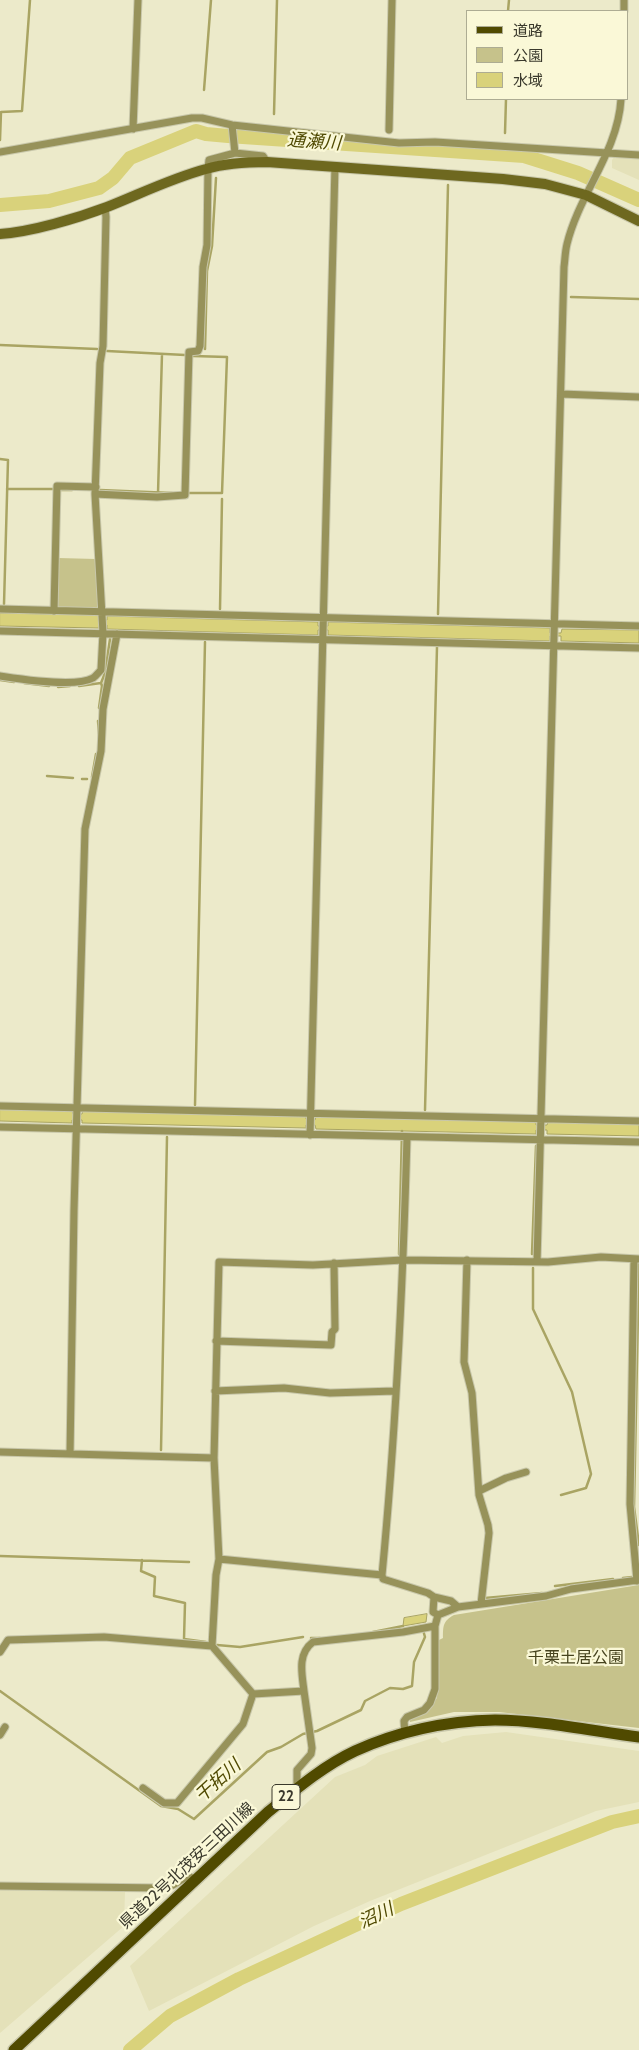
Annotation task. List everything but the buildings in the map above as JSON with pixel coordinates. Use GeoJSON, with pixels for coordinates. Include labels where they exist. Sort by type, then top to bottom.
{"type":"FeatureCollection","features":[{"type":"Feature","properties":{"kind":"main road","name":"県道22号北茂安三田川線"},"geometry":{"type":"LineString","coordinates":[[14,2050],[297,1788],[355,1751],[405,1734],[454,1723],[497,1720],[639,1737]]}},
{"type":"Feature","properties":{"kind":"street"},"geometry":{"type":"LineString","coordinates":[[133,129],[138,0]]}},
{"type":"Feature","properties":{"kind":"street"},"geometry":{"type":"LineString","coordinates":[[389,130],[392,0]]}},
{"type":"Feature","properties":{"kind":"street"},"geometry":{"type":"LineString","coordinates":[[537,1262],[564,268],[567,244],[606,154],[619,118],[621,100]]}},
{"type":"Feature","properties":{"kind":"street"},"geometry":{"type":"LineString","coordinates":[[0,152],[192,118],[202,118],[233,127],[399,143],[435,142],[639,155]]}},
{"type":"Feature","properties":{"kind":"street"},"geometry":{"type":"LineString","coordinates":[[233,127],[236,152]]}},
{"type":"Feature","properties":{"kind":"street"},"geometry":{"type":"LineString","coordinates":[[54,611],[57,486],[157,497],[184,495],[189,352],[198,351],[200,346],[203,267],[207,244],[209,160],[236,152],[263,156],[267,162]]}},
{"type":"Feature","properties":{"kind":"street"},"geometry":{"type":"LineString","coordinates":[[0,234],[49,224],[105,208],[179,177],[208,168],[240,162],[334,166],[519,180],[588,192],[639,221]]}},
{"type":"Feature","properties":{"kind":"street"},"geometry":{"type":"LineString","coordinates":[[310,1135],[334,166]]}},
{"type":"Feature","properties":{"kind":"street"},"geometry":{"type":"LineString","coordinates":[[0,676],[52,682],[75,682],[92,679],[101,670],[103,630],[96,491],[100,363],[103,346],[105,208]]}},
{"type":"Feature","properties":{"kind":"street"},"geometry":{"type":"LineString","coordinates":[[561,394],[639,396]]}},
{"type":"Feature","properties":{"kind":"street"},"geometry":{"type":"LineString","coordinates":[[0,609],[323,625],[554,631],[639,626]]}},
{"type":"Feature","properties":{"kind":"street"},"geometry":{"type":"LineString","coordinates":[[0,631],[103,630],[117,634],[639,648]]}},
{"type":"Feature","properties":{"kind":"street"},"geometry":{"type":"LineString","coordinates":[[70,1454],[74,1210],[78,1129],[85,829],[101,751],[103,709],[117,634]]}},
{"type":"Feature","properties":{"kind":"street"},"geometry":{"type":"LineString","coordinates":[[0,1106],[78,1114],[542,1125],[639,1121]]}},
{"type":"Feature","properties":{"kind":"street"},"geometry":{"type":"LineString","coordinates":[[0,1127],[639,1142]]}},
{"type":"Feature","properties":{"kind":"street"},"geometry":{"type":"LineString","coordinates":[[407,1137],[403,1260],[390,1491],[382,1575],[383,1579],[450,1601],[458,1607]]}},
{"type":"Feature","properties":{"kind":"street"},"geometry":{"type":"LineString","coordinates":[[253,1694],[212,1646],[216,1574],[219,1559],[214,1458],[219,1262],[313,1265],[403,1260],[548,1262],[601,1257],[636,1259],[630,1504],[638,1580],[571,1589],[546,1596],[458,1607],[438,1615]]}},
{"type":"Feature","properties":{"kind":"street"},"geometry":{"type":"LineString","coordinates":[[467,1260],[464,1362],[472,1393],[479,1490],[489,1533],[481,1604]]}},
{"type":"Feature","properties":{"kind":"street"},"geometry":{"type":"LineString","coordinates":[[216,1341],[330,1345],[332,1332],[335,1329],[334,1263]]}},
{"type":"Feature","properties":{"kind":"street"},"geometry":{"type":"LineString","coordinates":[[215,1391],[284,1388],[330,1393],[395,1391]]}},
{"type":"Feature","properties":{"kind":"street"},"geometry":{"type":"LineString","coordinates":[[0,1452],[214,1458]]}},
{"type":"Feature","properties":{"kind":"street"},"geometry":{"type":"LineString","coordinates":[[479,1490],[506,1478],[526,1472]]}},
{"type":"Feature","properties":{"kind":"street"},"geometry":{"type":"LineString","coordinates":[[219,1559],[382,1575]]}},
{"type":"Feature","properties":{"kind":"street"},"geometry":{"type":"LineString","coordinates":[[434,1597],[433,1612],[438,1615]]}},
{"type":"Feature","properties":{"kind":"street"},"geometry":{"type":"LineString","coordinates":[[405,1734],[404,1721],[407,1717],[424,1710],[435,1689],[435,1626],[438,1615]]}},
{"type":"Feature","properties":{"kind":"street"},"geometry":{"type":"LineString","coordinates":[[297,1788],[297,1770],[310,1754],[312,1748],[301,1667],[302,1657],[309,1645],[312,1642],[402,1632],[435,1626]]}},
{"type":"Feature","properties":{"kind":"street"},"geometry":{"type":"LineString","coordinates":[[0,1652],[8,1640],[104,1637],[212,1646]]}},
{"type":"Feature","properties":{"kind":"street"},"geometry":{"type":"LineString","coordinates":[[253,1694],[304,1691]]}},
{"type":"Feature","properties":{"kind":"street"},"geometry":{"type":"LineString","coordinates":[[142,1788],[164,1803],[177,1803],[243,1724],[253,1694]]}},
{"type":"Feature","properties":{"kind":"street"},"geometry":{"type":"LineString","coordinates":[[0,1735],[5,1727]]}},
{"type":"Feature","properties":{"kind":"street"},"geometry":{"type":"LineString","coordinates":[[0,1886],[162,1888],[173,1885],[188,1876],[196,1880]]}},
{"type":"Feature","properties":{"kind":"shaded area"},"geometry":{"type":"Polygon","coordinates":[[[615,156],[639,157],[639,180],[612,168],[612,160],[615,156]]]}},
{"type":"Feature","properties":{"kind":"shaded area"},"geometry":{"type":"Polygon","coordinates":[[[506,1732],[639,1751],[639,1802],[596,1811],[370,1901],[314,1926],[149,2011],[130,1966],[335,1777],[365,1765],[377,1756],[436,1737],[442,1743],[463,1736],[506,1732]]]}},
{"type":"Feature","properties":{"kind":"shaded area"},"geometry":{"type":"Polygon","coordinates":[[[0,1889],[125,1891],[124,1926],[0,2033],[0,1889]]]}},
{"type":"Feature","properties":{"kind":"green space"},"geometry":{"type":"Polygon","coordinates":[[[58,558],[96,559],[97,609],[57,608],[58,558]]]}},
{"type":"Feature","properties":{"kind":"green space","name":"千栗土居公園"},"geometry":{"type":"Polygon","coordinates":[[[639,1585],[639,1728],[499,1712],[454,1712],[410,1722],[410,1718],[424,1711],[437,1698],[439,1640],[443,1638],[444,1627],[450,1617],[639,1585]]]}},
{"type":"Feature","properties":{"kind":"water"},"geometry":{"type":"Polygon","coordinates":[[[0,613],[99,615],[99,619],[107,620],[107,616],[318,622],[318,626],[328,626],[328,622],[550,628],[550,633],[561,633],[562,629],[639,630],[639,643],[561,641],[561,636],[550,636],[550,641],[328,635],[328,630],[318,630],[318,635],[107,629],[107,625],[99,624],[99,628],[0,626],[0,613]]]}},
{"type":"Feature","properties":{"kind":"water"},"geometry":{"type":"Polygon","coordinates":[[[0,1109],[72,1111],[73,1114],[82,1114],[83,1111],[306,1116],[306,1119],[315,1120],[316,1116],[536,1121],[536,1125],[547,1125],[548,1122],[639,1124],[639,1136],[547,1134],[547,1130],[536,1130],[536,1134],[316,1129],[315,1125],[306,1125],[306,1128],[82,1123],[82,1120],[72,1120],[72,1123],[0,1121],[0,1109]]]}},
{"type":"Feature","properties":{"kind":"water"},"geometry":{"type":"Polygon","coordinates":[[[427,1614],[426,1622],[403,1626],[404,1618],[427,1614]]]}},
{"type":"Feature","properties":{"kind":"waterway"},"geometry":{"type":"LineString","coordinates":[[0,140],[1,112],[22,111],[30,0]]}},
{"type":"Feature","properties":{"kind":"waterway"},"geometry":{"type":"LineString","coordinates":[[204,90],[211,0]]}},
{"type":"Feature","properties":{"kind":"waterway"},"geometry":{"type":"LineString","coordinates":[[274,114],[277,0]]}},
{"type":"Feature","properties":{"kind":"waterway"},"geometry":{"type":"LineString","coordinates":[[508,10],[509,0]]}},
{"type":"Feature","properties":{"kind":"waterway"},"geometry":{"type":"LineString","coordinates":[[505,133],[506,100]]}},
{"type":"Feature","properties":{"kind":"waterway","name":"通瀬川"},"geometry":{"type":"LineString","coordinates":[[0,205],[49,201],[99,188],[113,178],[130,158],[196,131],[228,136],[524,156],[578,173],[639,200]]}},
{"type":"Feature","properties":{"kind":"waterway"},"geometry":{"type":"LineString","coordinates":[[205,349],[207,271],[212,246],[216,178]]}},
{"type":"Feature","properties":{"kind":"waterway"},"geometry":{"type":"LineString","coordinates":[[438,614],[448,185]]}},
{"type":"Feature","properties":{"kind":"waterway"},"geometry":{"type":"LineString","coordinates":[[571,297],[639,299]]}},
{"type":"Feature","properties":{"kind":"waterway"},"geometry":{"type":"LineString","coordinates":[[0,345],[97,349]]}},
{"type":"Feature","properties":{"kind":"waterway"},"geometry":{"type":"LineString","coordinates":[[107,351],[185,355]]}},
{"type":"Feature","properties":{"kind":"waterway"},"geometry":{"type":"LineString","coordinates":[[158,493],[162,354]]}},
{"type":"Feature","properties":{"kind":"waterway"},"geometry":{"type":"LineString","coordinates":[[188,493],[222,493],[227,357],[193,356]]}},
{"type":"Feature","properties":{"kind":"waterway"},"geometry":{"type":"LineString","coordinates":[[0,459],[8,460],[4,604]]}},
{"type":"Feature","properties":{"kind":"waterway"},"geometry":{"type":"LineString","coordinates":[[7,489],[53,489]]}},
{"type":"Feature","properties":{"kind":"waterway"},"geometry":{"type":"LineString","coordinates":[[61,490],[72,490]]}},
{"type":"Feature","properties":{"kind":"waterway"},"geometry":{"type":"LineString","coordinates":[[100,490],[172,493]]}},
{"type":"Feature","properties":{"kind":"waterway"},"geometry":{"type":"LineString","coordinates":[[220,609],[222,499]]}},
{"type":"Feature","properties":{"kind":"waterway"},"geometry":{"type":"LineString","coordinates":[[79,686],[101,683],[105,673],[110,639]]}},
{"type":"Feature","properties":{"kind":"waterway"},"geometry":{"type":"LineString","coordinates":[[195,1105],[205,642]]}},
{"type":"Feature","properties":{"kind":"waterway"},"geometry":{"type":"LineString","coordinates":[[425,1110],[437,647]]}},
{"type":"Feature","properties":{"kind":"waterway"},"geometry":{"type":"LineString","coordinates":[[0,680],[14,682]]}},
{"type":"Feature","properties":{"kind":"waterway"},"geometry":{"type":"LineString","coordinates":[[24,683],[49,686]]}},
{"type":"Feature","properties":{"kind":"waterway"},"geometry":{"type":"LineString","coordinates":[[99,708],[101,683]]}},
{"type":"Feature","properties":{"kind":"waterway"},"geometry":{"type":"LineString","coordinates":[[58,687],[70,686]]}},
{"type":"Feature","properties":{"kind":"waterway"},"geometry":{"type":"LineString","coordinates":[[98,721],[99,734]]}},
{"type":"Feature","properties":{"kind":"waterway"},"geometry":{"type":"LineString","coordinates":[[92,777],[96,754]]}},
{"type":"Feature","properties":{"kind":"waterway"},"geometry":{"type":"LineString","coordinates":[[47,776],[73,778]]}},
{"type":"Feature","properties":{"kind":"waterway"},"geometry":{"type":"LineString","coordinates":[[82,779],[87,779]]}},
{"type":"Feature","properties":{"kind":"waterway"},"geometry":{"type":"LineString","coordinates":[[399,1254],[402,1131]]}},
{"type":"Feature","properties":{"kind":"waterway"},"geometry":{"type":"LineString","coordinates":[[161,1450],[167,1137]]}},
{"type":"Feature","properties":{"kind":"waterway"},"geometry":{"type":"LineString","coordinates":[[532,1254],[536,1146]]}},
{"type":"Feature","properties":{"kind":"waterway"},"geometry":{"type":"LineString","coordinates":[[639,1264],[634,1507],[639,1545]]}},
{"type":"Feature","properties":{"kind":"waterway"},"geometry":{"type":"LineString","coordinates":[[533,1268],[533,1309],[572,1392],[591,1474],[586,1488],[561,1495]]}},
{"type":"Feature","properties":{"kind":"waterway"},"geometry":{"type":"LineString","coordinates":[[0,1556],[189,1562]]}},
{"type":"Feature","properties":{"kind":"waterway"},"geometry":{"type":"LineString","coordinates":[[142,1560],[141,1571],[155,1577],[154,1596],[185,1603],[184,1639],[206,1642]]}},
{"type":"Feature","properties":{"kind":"waterway"},"geometry":{"type":"LineString","coordinates":[[623,1578],[632,1577]]}},
{"type":"Feature","properties":{"kind":"waterway"},"geometry":{"type":"LineString","coordinates":[[555,1586],[613,1579]]}},
{"type":"Feature","properties":{"kind":"waterway"},"geometry":{"type":"LineString","coordinates":[[485,1598],[542,1593]]}},
{"type":"Feature","properties":{"kind":"waterway"},"geometry":{"type":"LineString","coordinates":[[373,1632],[403,1626]]}},
{"type":"Feature","properties":{"kind":"waterway","name":"干拓川"},"geometry":{"type":"LineString","coordinates":[[0,1691],[161,1806],[178,1809],[194,1819],[267,1752],[281,1747],[303,1734],[317,1731],[361,1710],[365,1701],[390,1688],[403,1689],[412,1686],[414,1662],[425,1637],[423,1630]]}},
{"type":"Feature","properties":{"kind":"waterway"},"geometry":{"type":"LineString","coordinates":[[217,1645],[240,1647],[303,1637]]}},
{"type":"Feature","properties":{"kind":"waterway"},"geometry":{"type":"LineString","coordinates":[[311,1638],[320,1638]]}},
{"type":"Feature","properties":{"kind":"waterway","name":"沼川"},"geometry":{"type":"LineString","coordinates":[[130,2050],[170,2016],[239,1979],[401,1904],[612,1822],[639,1816]]}}]}
